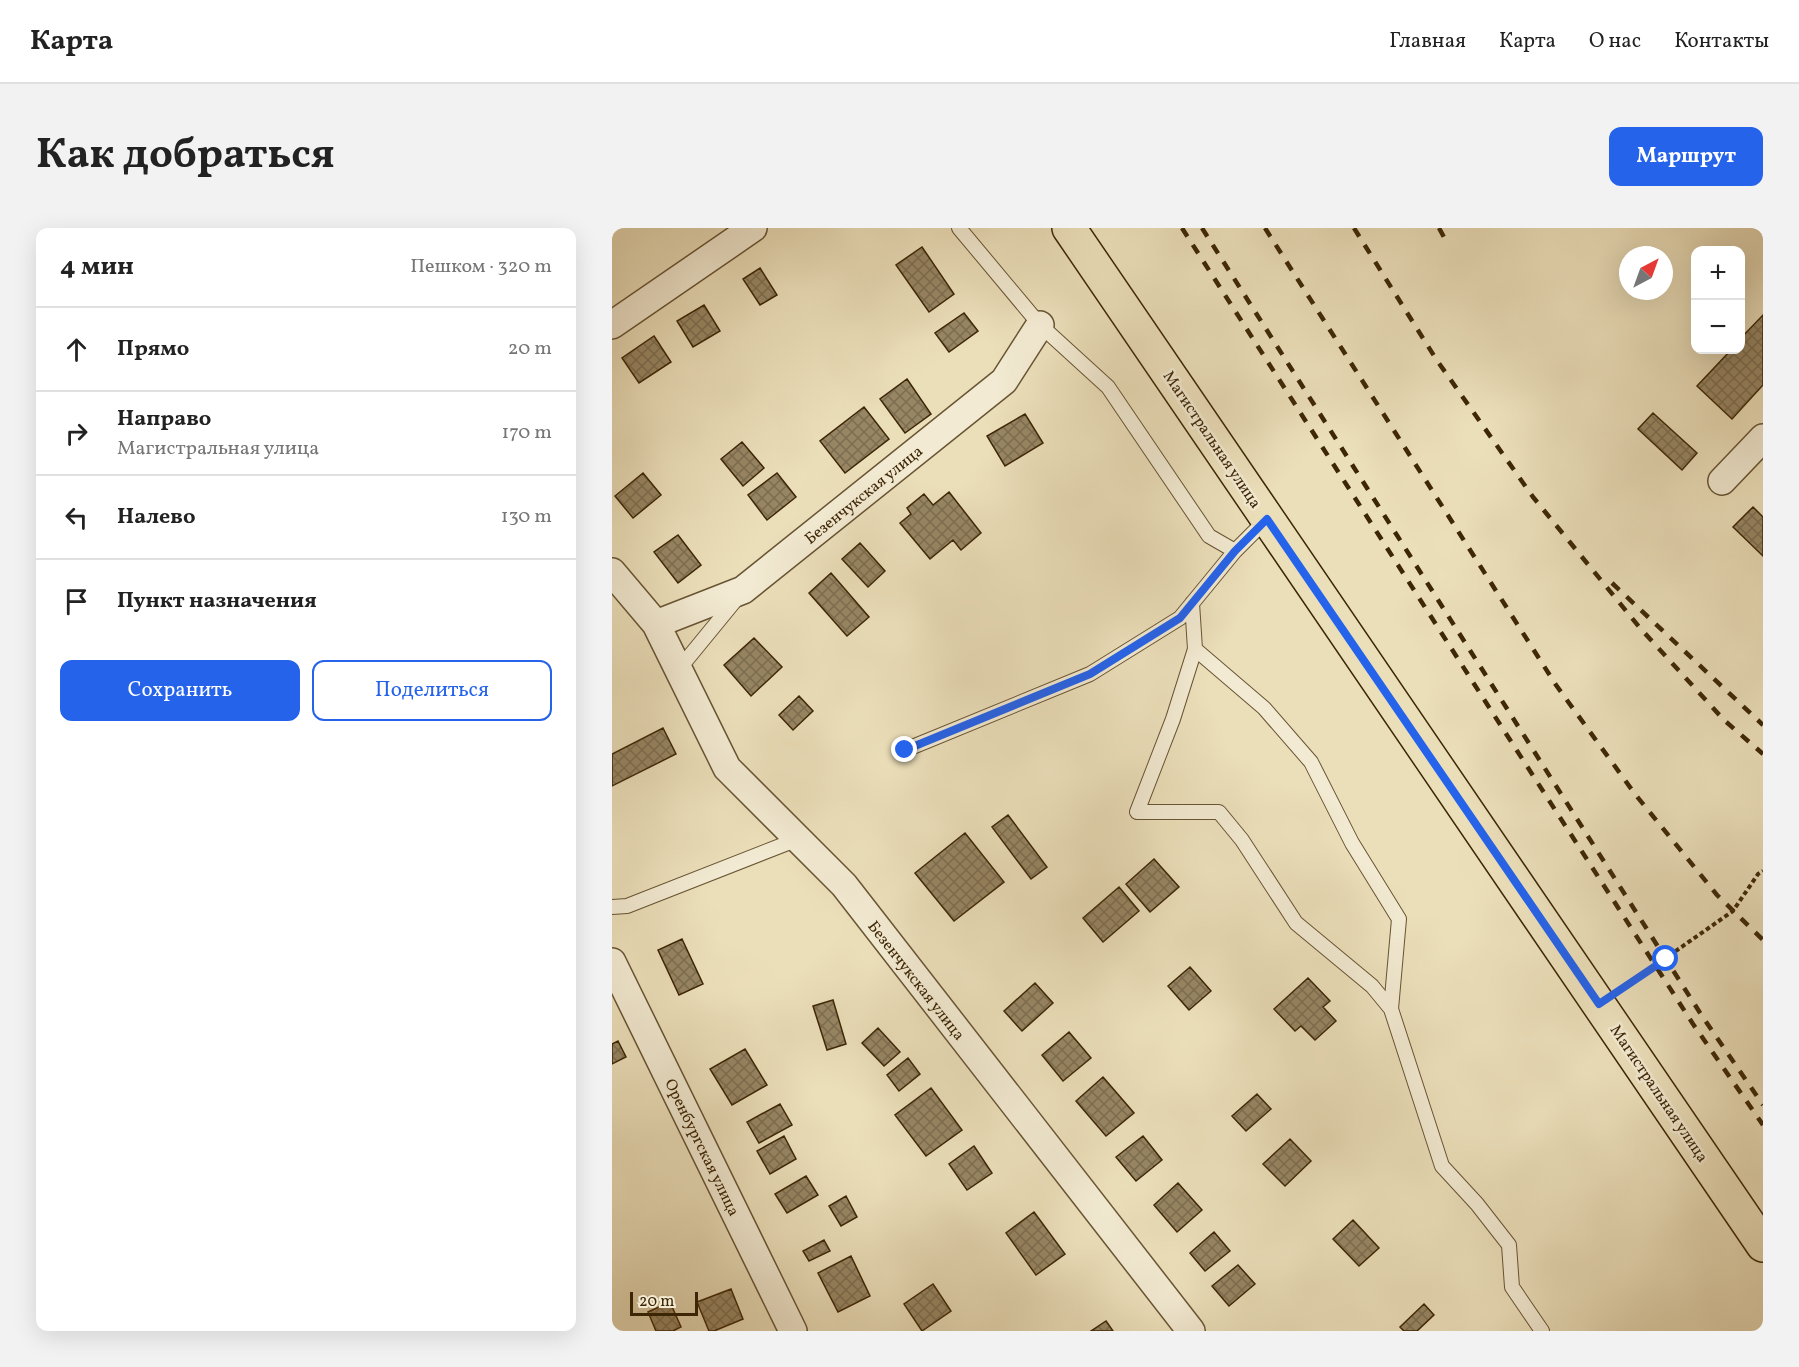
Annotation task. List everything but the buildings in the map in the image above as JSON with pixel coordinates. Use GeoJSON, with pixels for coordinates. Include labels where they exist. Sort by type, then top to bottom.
{"type":"FeatureCollection","features":[{"type":"Feature","properties":{"kind":"main road","name":"Магистральная улица"},"geometry":{"type":"LineString","coordinates":[[1069,228],[1763,1245]]}},
{"type":"Feature","properties":{"kind":"street"},"geometry":{"type":"LineString","coordinates":[[612,325],[753,228]]}},
{"type":"Feature","properties":{"kind":"street","name":"Безенчукская улица"},"geometry":{"type":"LineString","coordinates":[[656,624],[743,590],[1004,381],[1040,325]]}},
{"type":"Feature","properties":{"kind":"street"},"geometry":{"type":"LineString","coordinates":[[1722,482],[1763,438]]}},
{"type":"Feature","properties":{"kind":"street","name":"Безенчукская улица"},"geometry":{"type":"LineString","coordinates":[[612,572],[656,624],[727,768],[844,885],[1191,1331]]}},
{"type":"Feature","properties":{"kind":"street","name":"Оренбургская улица"},"geometry":{"type":"LineString","coordinates":[[612,962],[793,1331]]}},
{"type":"Feature","properties":{"kind":"lane"},"geometry":{"type":"LineString","coordinates":[[959,228],[1040,325],[1108,387],[1209,536],[1235,551]]}},
{"type":"Feature","properties":{"kind":"lane"},"geometry":{"type":"LineString","coordinates":[[905,750],[1090,674],[1180,618],[1235,551],[1267,519]]}},
{"type":"Feature","properties":{"kind":"lane"},"geometry":{"type":"LineString","coordinates":[[679,669],[743,590]]}},
{"type":"Feature","properties":{"kind":"lane"},"geometry":{"type":"LineString","coordinates":[[1192,603],[1195,649],[1173,719],[1137,812],[1219,812],[1242,840],[1296,923],[1372,986],[1391,1009],[1442,1166],[1477,1204],[1509,1245],[1512,1287],[1542,1331]]}},
{"type":"Feature","properties":{"kind":"lane"},"geometry":{"type":"LineString","coordinates":[[1195,649],[1264,708],[1311,762],[1352,843],[1399,919],[1391,1009]]}},
{"type":"Feature","properties":{"kind":"lane"},"geometry":{"type":"LineString","coordinates":[[612,907],[627,906],[798,839]]}},
{"type":"Feature","properties":{"kind":"path"},"geometry":{"type":"LineString","coordinates":[[1599,1004],[1733,911],[1758,874],[1763,871]]}},
{"type":"Feature","properties":{"kind":"railway"},"geometry":{"type":"LineString","coordinates":[[1182,228],[1693,1024],[1763,1125]]}},
{"type":"Feature","properties":{"kind":"railway"},"geometry":{"type":"LineString","coordinates":[[1202,228],[1702,1016],[1763,1105]]}},
{"type":"Feature","properties":{"kind":"railway"},"geometry":{"type":"LineString","coordinates":[[1265,228],[1556,685],[1635,794],[1717,895],[1763,940]]}},
{"type":"Feature","properties":{"kind":"railway"},"geometry":{"type":"LineString","coordinates":[[1354,228],[1436,359],[1533,497],[1640,628],[1724,720],[1763,754]]}},
{"type":"Feature","properties":{"kind":"railway"},"geometry":{"type":"LineString","coordinates":[[1439,228],[1446,241]]}},
{"type":"Feature","properties":{"kind":"railway"},"geometry":{"type":"LineString","coordinates":[[1612,583],[1763,725]]}},
{"type":"Feature","properties":{"kind":"route"},"geometry":{"type":"LineString","coordinates":[[905,750],[1090,674],[1180,618],[1235,551],[1267,519],[1599,1004],[1666,959]]}}]}
